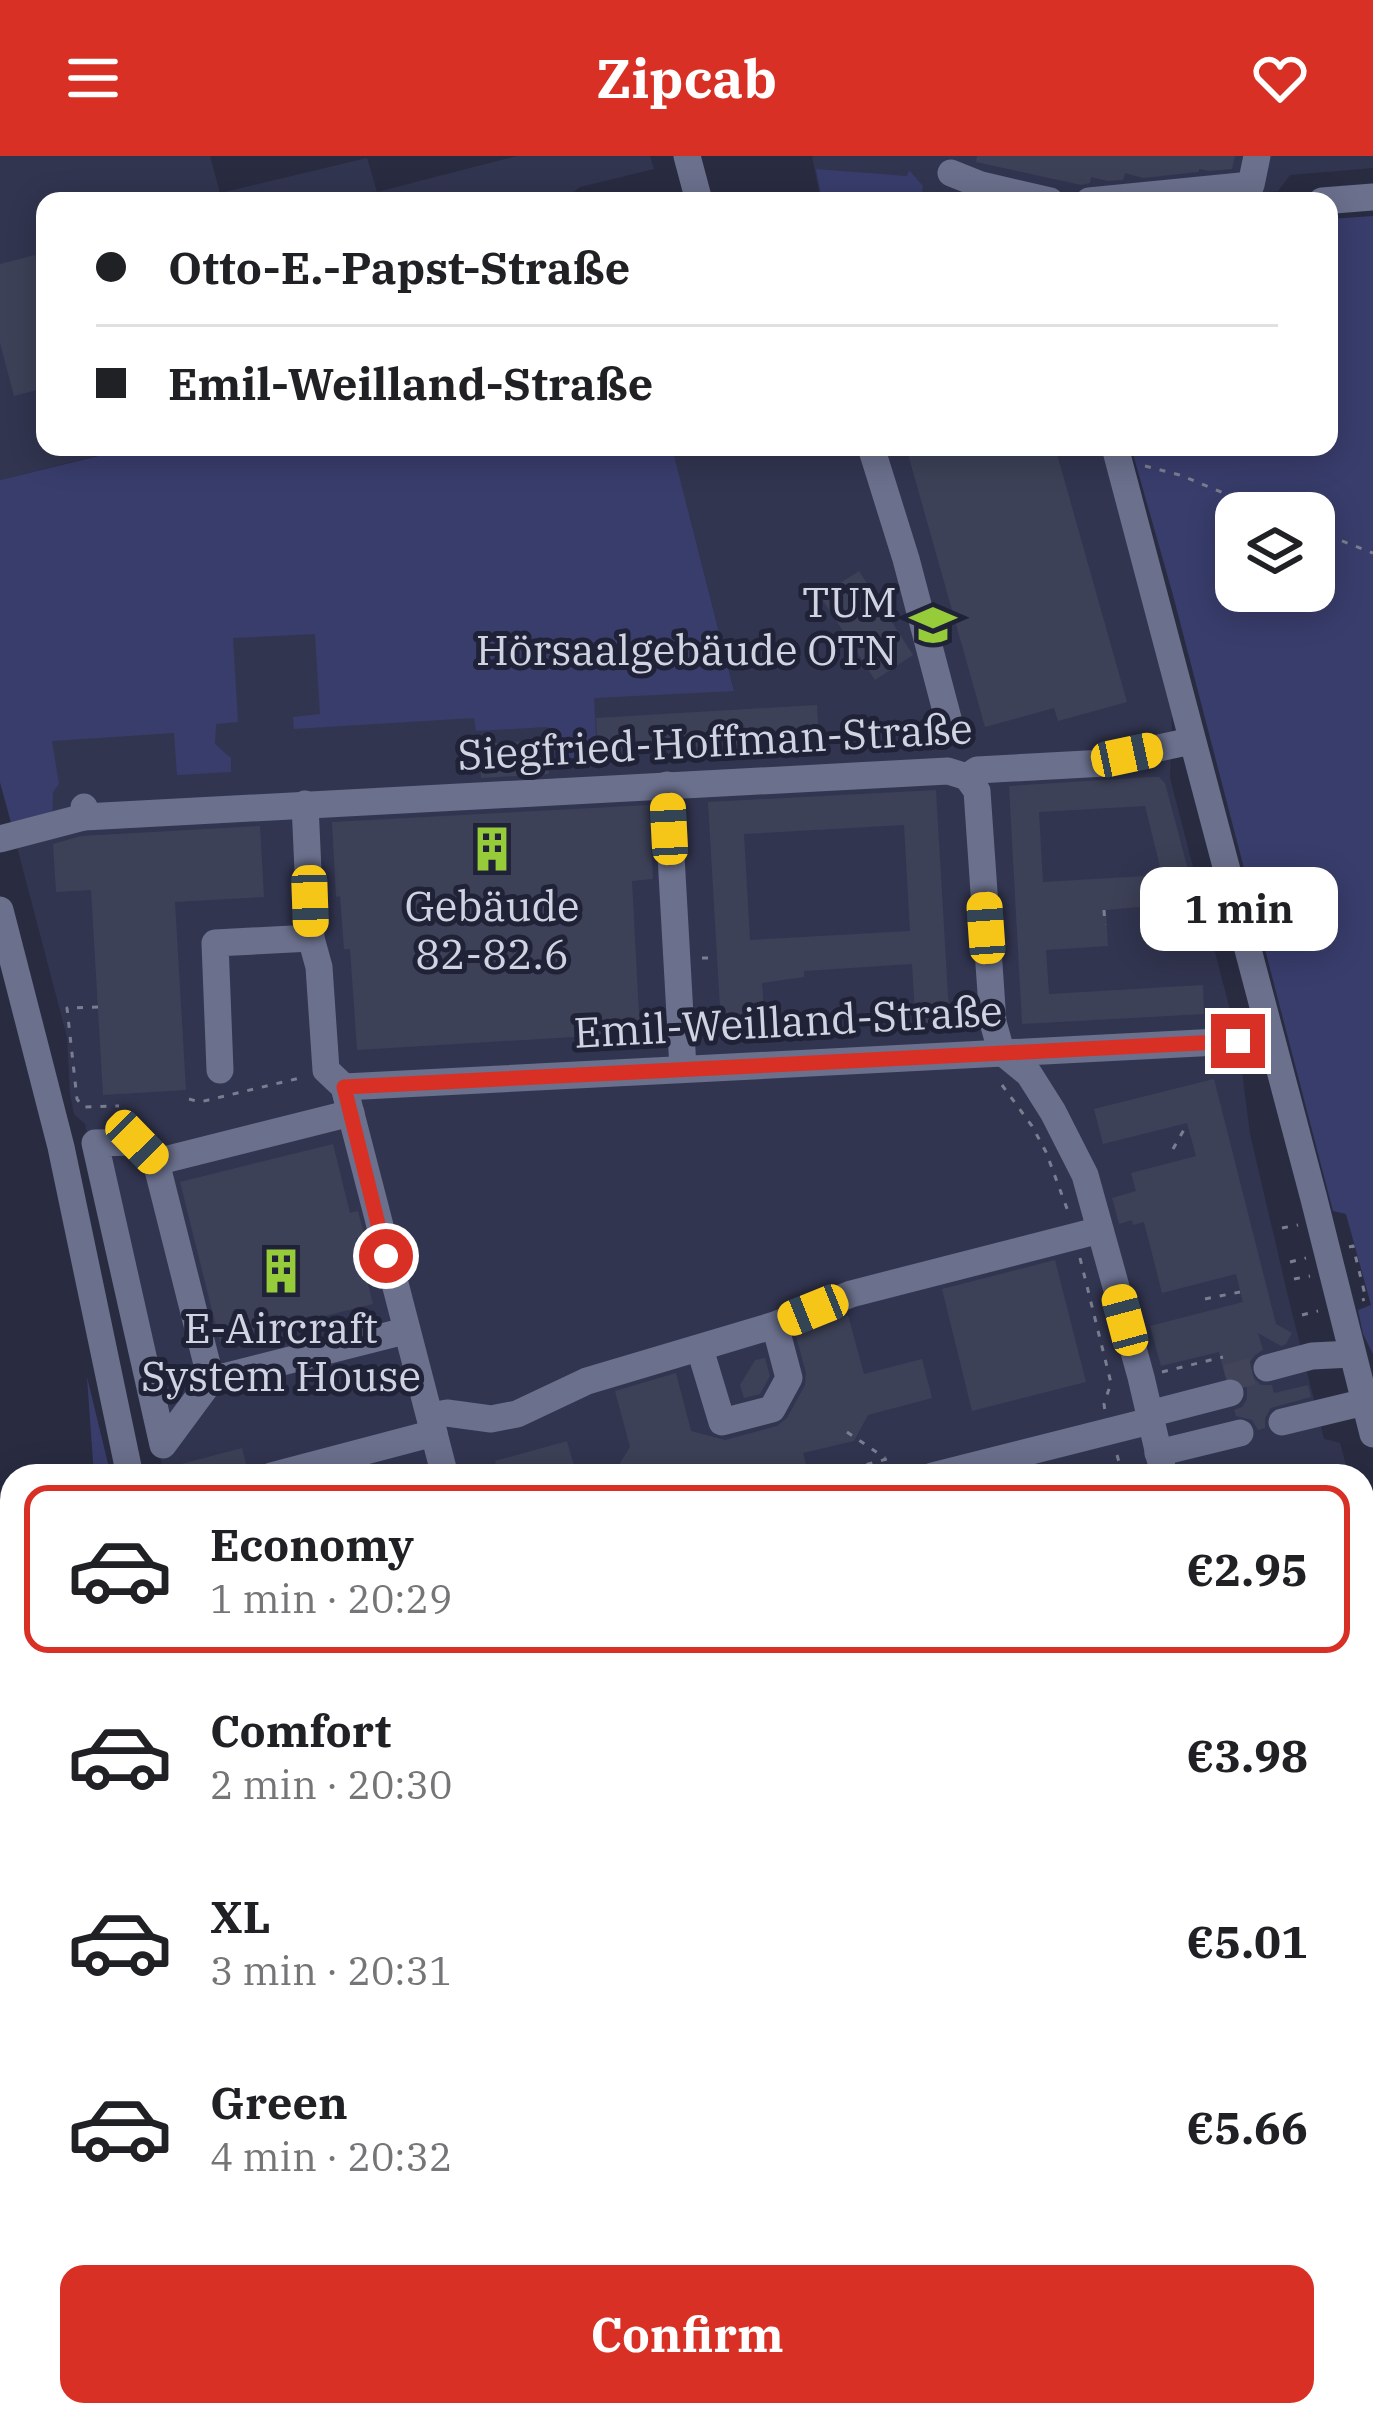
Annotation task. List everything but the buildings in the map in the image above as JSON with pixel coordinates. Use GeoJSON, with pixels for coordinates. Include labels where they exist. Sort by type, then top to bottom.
{"type":"FeatureCollection","features":[{"type":"Feature","properties":{"kind":"street"},"geometry":{"type":"LineString","coordinates":[[687,156],[697,192]]}},
{"type":"Feature","properties":{"kind":"street"},"geometry":{"type":"LineString","coordinates":[[1253,192],[1257,156]]}},
{"type":"Feature","properties":{"kind":"street"},"geometry":{"type":"LineString","coordinates":[[952,164],[981,185],[1011,192]]}},
{"type":"Feature","properties":{"kind":"street"},"geometry":{"type":"LineString","coordinates":[[1338,200],[1373,197]]}},
{"type":"Feature","properties":{"kind":"street"},"geometry":{"type":"LineString","coordinates":[[874,456],[950,726]]}},
{"type":"Feature","properties":{"kind":"street"},"geometry":{"type":"LineString","coordinates":[[1117,456],[1373,1434]]}},
{"type":"Feature","properties":{"kind":"street","name":"Siegfried-Hoffman-Straße"},"geometry":{"type":"LineString","coordinates":[[0,839],[84,812],[948,771],[967,777],[977,770],[1105,763],[1191,741]]}},
{"type":"Feature","properties":{"kind":"street"},"geometry":{"type":"LineString","coordinates":[[967,777],[977,791],[993,1022],[1001,1051],[1029,1074],[1084,1175],[1161,1464],[1240,1433]]}},
{"type":"Feature","properties":{"kind":"street"},"geometry":{"type":"LineString","coordinates":[[667,785],[683,1068]]}},
{"type":"Feature","properties":{"kind":"street"},"geometry":{"type":"LineString","coordinates":[[305,804],[322,1050],[340,1090],[442,1464]]}},
{"type":"Feature","properties":{"kind":"street"},"geometry":{"type":"LineString","coordinates":[[0,910],[61,1147],[127,1464]]}},
{"type":"Feature","properties":{"kind":"street"},"geometry":{"type":"LineString","coordinates":[[220,1070],[215,943],[311,938]]}},
{"type":"Feature","properties":{"kind":"street","name":"Emil-Weilland-Straße"},"geometry":{"type":"LineString","coordinates":[[156,1162],[340,1090],[1270,1036]]}},
{"type":"Feature","properties":{"kind":"street"},"geometry":{"type":"LineString","coordinates":[[211,1380],[156,1162],[137,1142],[95,1143],[163,1445],[211,1380],[405,1331]]}},
{"type":"Feature","properties":{"kind":"street"},"geometry":{"type":"LineString","coordinates":[[309,1464],[432,1425],[447,1413],[506,1417],[587,1381],[775,1325],[851,1294],[1100,1230]]}},
{"type":"Feature","properties":{"kind":"street"},"geometry":{"type":"LineString","coordinates":[[700,1349],[722,1422],[772,1408],[789,1378],[775,1325]]}},
{"type":"Feature","properties":{"kind":"street"},"geometry":{"type":"LineString","coordinates":[[1269,1375],[1316,1371],[1352,1354]]}},
{"type":"Feature","properties":{"kind":"street"},"geometry":{"type":"LineString","coordinates":[[1011,1464],[1180,1406],[1226,1376]]}},
{"type":"Feature","properties":{"kind":"street"},"geometry":{"type":"LineString","coordinates":[[1282,1422],[1365,1402]]}},
{"type":"Feature","properties":{"kind":"path"},"geometry":{"type":"LineString","coordinates":[[1125,456],[1221,492]]}},
{"type":"Feature","properties":{"kind":"path"},"geometry":{"type":"LineString","coordinates":[[1335,538],[1373,553]]}},
{"type":"Feature","properties":{"kind":"path"},"geometry":{"type":"LineString","coordinates":[[1104,910],[1105,925]]}},
{"type":"Feature","properties":{"kind":"path"},"geometry":{"type":"LineString","coordinates":[[98,1007],[68,1008],[77,1099],[83,1107],[119,1106]]}},
{"type":"Feature","properties":{"kind":"path"},"geometry":{"type":"LineString","coordinates":[[189,1100],[340,1090]]}},
{"type":"Feature","properties":{"kind":"path"},"geometry":{"type":"LineString","coordinates":[[1173,1149],[1186,1126]]}},
{"type":"Feature","properties":{"kind":"path"},"geometry":{"type":"LineString","coordinates":[[1282,1228],[1307,1223]]}},
{"type":"Feature","properties":{"kind":"path"},"geometry":{"type":"LineString","coordinates":[[1342,1249],[1353,1246],[1366,1299]]}},
{"type":"Feature","properties":{"kind":"path"},"geometry":{"type":"LineString","coordinates":[[1290,1262],[1315,1256]]}},
{"type":"Feature","properties":{"kind":"path"},"geometry":{"type":"LineString","coordinates":[[1294,1279],[1318,1274]]}},
{"type":"Feature","properties":{"kind":"path"},"geometry":{"type":"LineString","coordinates":[[1205,1299],[1240,1292]]}},
{"type":"Feature","properties":{"kind":"path"},"geometry":{"type":"LineString","coordinates":[[1160,1373],[1226,1376]]}},
{"type":"Feature","properties":{"kind":"path"},"geometry":{"type":"LineString","coordinates":[[847,1432],[887,1460],[871,1464]]}},
{"type":"Feature","properties":{"kind":"shaded area"},"geometry":{"type":"Polygon","coordinates":[[[0,156],[210,156],[220,192],[36,192],[36,456],[96,456],[0,480],[0,156]]]}},
{"type":"Feature","properties":{"kind":"shaded area"},"geometry":{"type":"Polygon","coordinates":[[[517,156],[650,156],[654,169],[574,192],[377,192],[517,156]]]}},
{"type":"Feature","properties":{"kind":"shaded area"},"geometry":{"type":"Polygon","coordinates":[[[812,156],[1373,156],[1373,168],[1290,175],[1278,191],[1267,192],[819,192],[812,156]]]}},
{"type":"Feature","properties":{"kind":"shaded area"},"geometry":{"type":"Polygon","coordinates":[[[367,158],[377,192],[224,192],[367,158]]]}},
{"type":"Feature","properties":{"kind":"shaded area"},"geometry":{"type":"Polygon","coordinates":[[[816,169],[907,176],[909,170],[923,186],[922,192],[820,192],[816,169]]]}},
{"type":"Feature","properties":{"kind":"shaded area"},"geometry":{"type":"Polygon","coordinates":[[[1373,216],[1373,1354],[1358,1310],[1371,1305],[1346,1214],[1333,1211],[1134,456],[1338,456],[1338,218],[1373,216]]]}},
{"type":"Feature","properties":{"kind":"shaded area"},"geometry":{"type":"Polygon","coordinates":[[[98,456],[674,456],[734,691],[594,698],[597,757],[550,760],[548,727],[476,731],[474,718],[294,729],[293,717],[320,714],[315,634],[233,638],[238,722],[216,724],[215,744],[231,758],[231,772],[177,775],[174,733],[52,741],[59,784],[53,792],[52,823],[14,833],[0,782],[0,480],[98,456]]]}},
{"type":"Feature","properties":{"kind":"shaded area"},"geometry":{"type":"Polygon","coordinates":[[[674,456],[1105,456],[1172,716],[1170,778],[1238,1041],[1250,1134],[1291,1309],[1324,1439],[1340,1443],[1346,1464],[162,1464],[85,1124],[74,1114],[67,1037],[0,782],[0,601],[584,566],[734,690],[674,456]]]}},
{"type":"Feature","properties":{"kind":"shaded area"},"geometry":{"type":"Polygon","coordinates":[[[87,1377],[108,1464],[93,1464],[87,1377]]]}},
{"type":"Feature","properties":{"kind":"tunnel"},"geometry":{"type":"LineString","coordinates":[[1226,1378],[1267,1368]]}},
{"type":"Feature","properties":{"kind":"place","name":"TUM Hörsaalgebäude OTN"},"geometry":{"type":"Point","coordinates":[933,625]}},
{"type":"Feature","properties":{"kind":"place","name":"Gebäude 82-82.6"},"geometry":{"type":"Point","coordinates":[492,849]}},
{"type":"Feature","properties":{"kind":"place","name":"E-Aircraft System House"},"geometry":{"type":"Point","coordinates":[281,1271]}},
{"type":"Feature","properties":{"kind":"route"},"geometry":{"type":"LineString","coordinates":[[386,1256],[344,1087],[1238,1041]]}}]}
